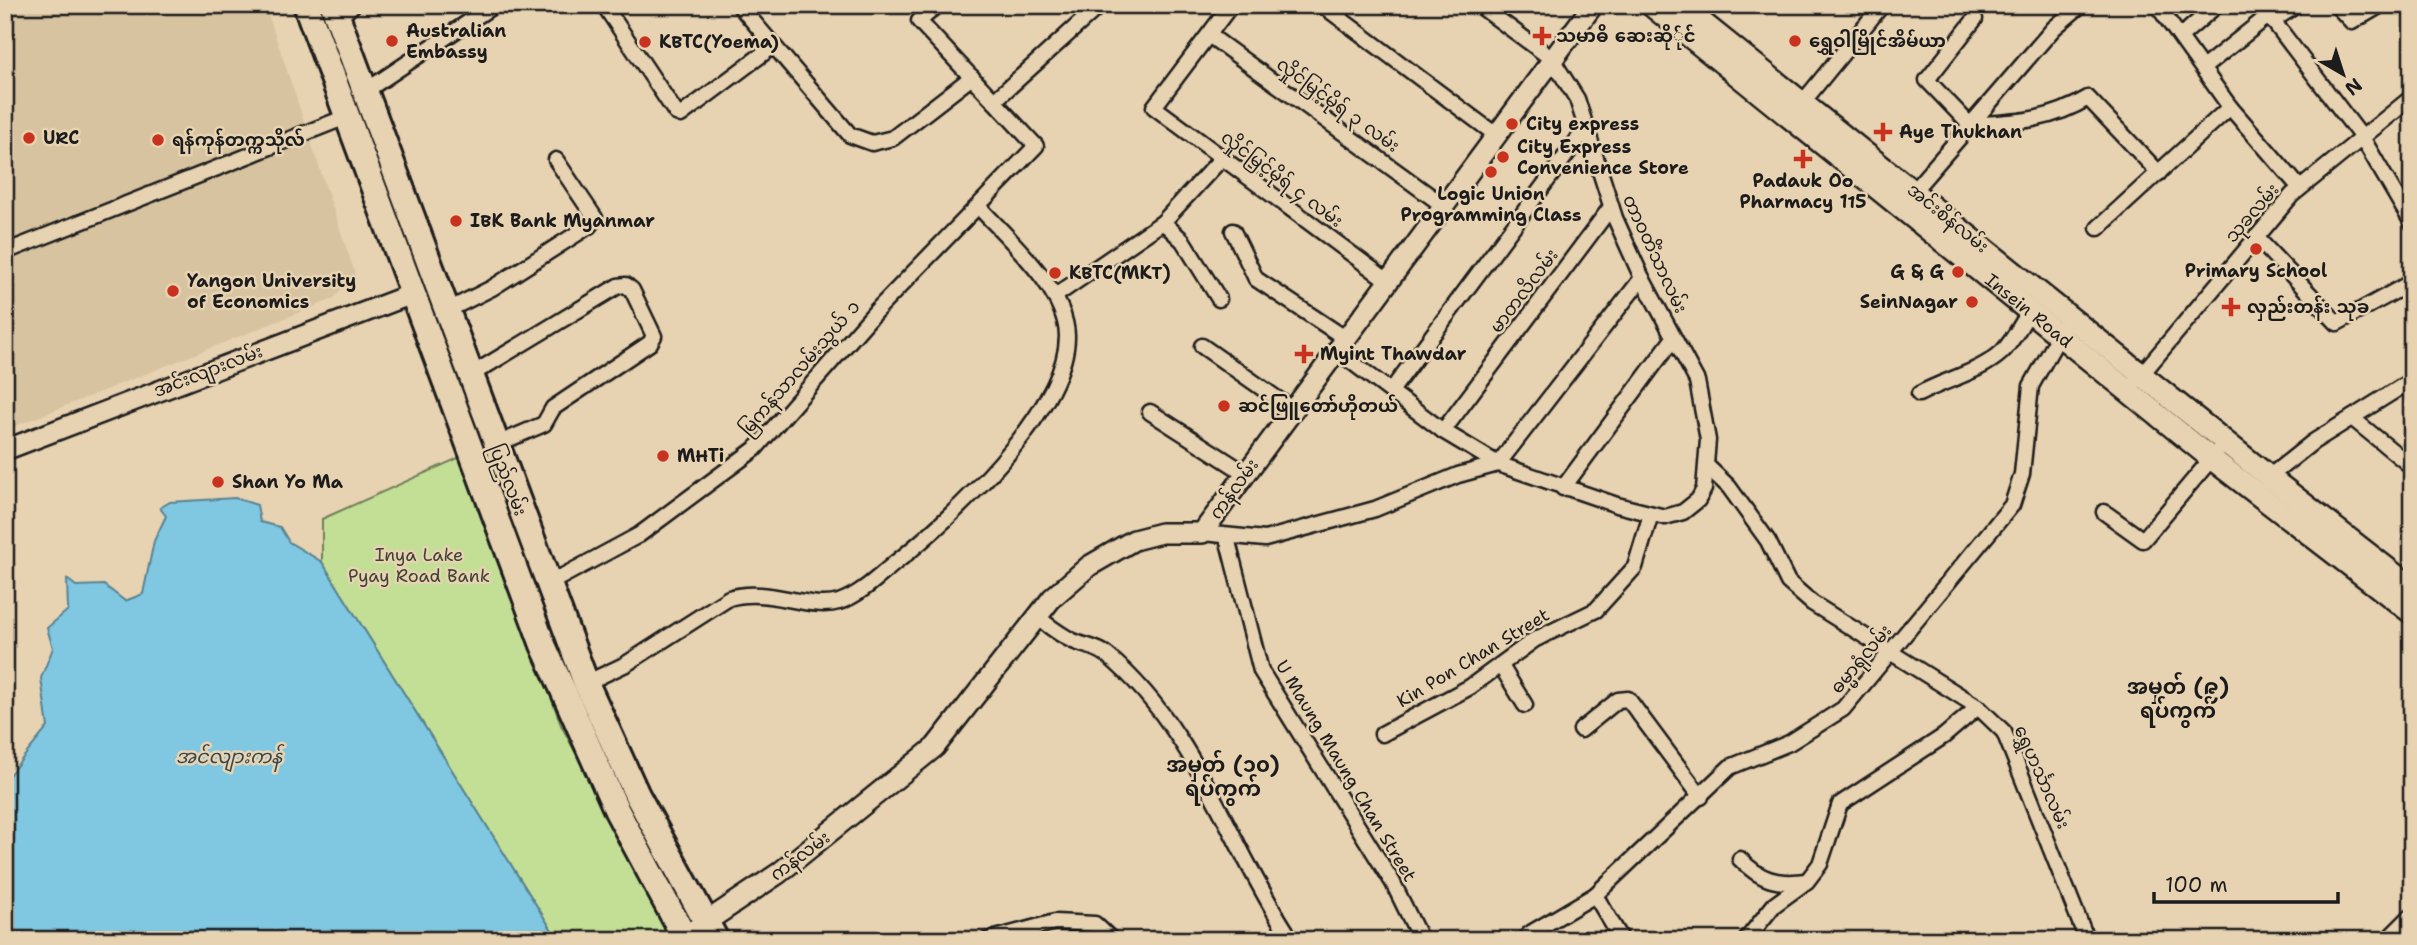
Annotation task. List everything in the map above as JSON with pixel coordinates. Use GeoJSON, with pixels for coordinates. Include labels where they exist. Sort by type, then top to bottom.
{"type":"FeatureCollection","features":[{"type":"Feature","properties":{"kind":"highway","name":"ပြည်လမ်း"},"geometry":{"type":"LineString","coordinates":[[306,5],[507,550],[573,720],[617,811],[685,938]]}},
{"type":"Feature","properties":{"kind":"highway","name":"ပြည်လမ်း"},"geometry":{"type":"LineString","coordinates":[[341,9],[364,92],[586,683],[637,795],[712,932]]}},
{"type":"Feature","properties":{"kind":"highway"},"geometry":{"type":"LineString","coordinates":[[507,550],[531,541]]}},
{"type":"Feature","properties":{"kind":"highway"},"geometry":{"type":"LineString","coordinates":[[668,905],[691,893]]}},
{"type":"Feature","properties":{"kind":"main road","name":"ကန်လမ်း"},"geometry":{"type":"LineString","coordinates":[[685,938],[712,932],[935,747],[1052,598],[1089,566],[1134,540],[1161,533],[1202,533],[1593,5]]}},
{"type":"Feature","properties":{"kind":"main road","name":"Insein Road"},"geometry":{"type":"LineString","coordinates":[[1651,5],[1907,199],[2030,311],[2064,326]]}},
{"type":"Feature","properties":{"kind":"main road","name":"အင်းစိန်လမ်း"},"geometry":{"type":"LineString","coordinates":[[1681,5],[1803,102],[1907,199],[2134,383],[2225,440],[2412,588]]}},
{"type":"Feature","properties":{"kind":"main road"},"geometry":{"type":"LineString","coordinates":[[424,255],[412,294],[446,311]]}},
{"type":"Feature","properties":{"kind":"main road","name":"အင်းလျားလမ်း"},"geometry":{"type":"LineString","coordinates":[[5,450],[412,294]]}},
{"type":"Feature","properties":{"kind":"main road"},"geometry":{"type":"LineString","coordinates":[[2134,383],[2212,459],[2412,613]]}},
{"type":"Feature","properties":{"kind":"street"},"geometry":{"type":"LineString","coordinates":[[364,92],[494,5]]}},
{"type":"Feature","properties":{"kind":"street"},"geometry":{"type":"LineString","coordinates":[[604,5],[676,113],[681,115],[772,47]]}},
{"type":"Feature","properties":{"kind":"street"},"geometry":{"type":"LineString","coordinates":[[738,5],[850,135],[872,143],[893,138],[972,77]]}},
{"type":"Feature","properties":{"kind":"street"},"geometry":{"type":"LineString","coordinates":[[938,5],[919,21],[994,101],[1100,5]]}},
{"type":"Feature","properties":{"kind":"street"},"geometry":{"type":"LineString","coordinates":[[1209,35],[1231,5]]}},
{"type":"Feature","properties":{"kind":"street"},"geometry":{"type":"LineString","coordinates":[[1322,5],[1496,135]]}},
{"type":"Feature","properties":{"kind":"street"},"geometry":{"type":"LineString","coordinates":[[1479,5],[1552,60]]}},
{"type":"Feature","properties":{"kind":"street"},"geometry":{"type":"LineString","coordinates":[[1803,102],[1881,5]]}},
{"type":"Feature","properties":{"kind":"street"},"geometry":{"type":"LineString","coordinates":[[1907,199],[2054,27],[2081,5]]}},
{"type":"Feature","properties":{"kind":"street"},"geometry":{"type":"LineString","coordinates":[[2157,5],[2231,107],[2300,188]]}},
{"type":"Feature","properties":{"kind":"street"},"geometry":{"type":"LineString","coordinates":[[2181,36],[2217,5]]}},
{"type":"Feature","properties":{"kind":"street"},"geometry":{"type":"LineString","coordinates":[[2203,68],[2267,14],[2297,5]]}},
{"type":"Feature","properties":{"kind":"street"},"geometry":{"type":"LineString","coordinates":[[2336,5],[2351,22],[2381,5]]}},
{"type":"Feature","properties":{"kind":"street"},"geometry":{"type":"LineString","coordinates":[[2267,14],[2363,138],[2412,223]]}},
{"type":"Feature","properties":{"kind":"street"},"geometry":{"type":"LineString","coordinates":[[1969,125],[1927,80],[1975,19]]}},
{"type":"Feature","properties":{"kind":"street","name":"လှိုင်မြင့်မိုရ် ၄ လမ်း"},"geometry":{"type":"LineString","coordinates":[[1209,35],[1154,107],[1388,281]]}},
{"type":"Feature","properties":{"kind":"street","name":"လှိုင်မြင့်မိုရ် ၃ လမ်း"},"geometry":{"type":"LineString","coordinates":[[1209,35],[1444,206]]}},
{"type":"Feature","properties":{"kind":"street","name":"တာဝတိံသာလမ်း"},"geometry":{"type":"LineString","coordinates":[[1552,60],[1577,99],[1611,207],[1642,278],[1697,381],[1706,415],[1708,467],[1704,489],[1698,500],[1683,512],[1665,517],[1651,514]]}},
{"type":"Feature","properties":{"kind":"street","name":"သုခလမ်း"},"geometry":{"type":"LineString","coordinates":[[2134,383],[2300,188],[2412,97]]}},
{"type":"Feature","properties":{"kind":"street"},"geometry":{"type":"LineString","coordinates":[[1969,125],[2016,122],[2063,113],[2088,98],[2159,173]]}},
{"type":"Feature","properties":{"kind":"street","name":"မြကန်သာလမ်းသွယ် ၁"},"geometry":{"type":"LineString","coordinates":[[548,584],[639,535],[755,449],[875,312],[1018,166],[1036,146],[994,101]]}},
{"type":"Feature","properties":{"kind":"street"},"geometry":{"type":"LineString","coordinates":[[2098,228],[2231,107]]}},
{"type":"Feature","properties":{"kind":"street"},"geometry":{"type":"LineString","coordinates":[[5,252],[346,117]]}},
{"type":"Feature","properties":{"kind":"street"},"geometry":{"type":"LineString","coordinates":[[1391,391],[1587,127]]}},
{"type":"Feature","properties":{"kind":"street"},"geometry":{"type":"LineString","coordinates":[[1055,296],[1163,222],[1222,158]]}},
{"type":"Feature","properties":{"kind":"street"},"geometry":{"type":"LineString","coordinates":[[446,311],[502,281],[589,226],[595,218],[556,160]]}},
{"type":"Feature","properties":{"kind":"street"},"geometry":{"type":"LineString","coordinates":[[586,683],[634,659],[729,598],[759,594],[841,601],[865,588],[915,548],[1001,465],[1027,430],[1056,379],[1064,359],[1067,333],[1055,296],[979,207]]}},
{"type":"Feature","properties":{"kind":"street","name":"မာတလိလမ်း"},"geometry":{"type":"LineString","coordinates":[[1443,431],[1611,207]]}},
{"type":"Feature","properties":{"kind":"street"},"geometry":{"type":"LineString","coordinates":[[1163,222],[1183,240],[1219,299]]}},
{"type":"Feature","properties":{"kind":"street"},"geometry":{"type":"LineString","coordinates":[[1233,231],[1256,279],[1341,344],[1391,391],[1443,431],[1498,464],[1563,488],[1651,514]]}},
{"type":"Feature","properties":{"kind":"street"},"geometry":{"type":"LineString","coordinates":[[2256,237],[2337,323],[2412,282]]}},
{"type":"Feature","properties":{"kind":"street"},"geometry":{"type":"LineString","coordinates":[[1202,533],[1227,538],[1265,539],[1340,520],[1416,494],[1458,475],[1498,464],[1642,278]]}},
{"type":"Feature","properties":{"kind":"street"},"geometry":{"type":"LineString","coordinates":[[470,376],[618,286],[626,285],[632,290],[654,336],[650,343],[553,408],[544,424],[495,445]]}},
{"type":"Feature","properties":{"kind":"street"},"geometry":{"type":"LineString","coordinates":[[1919,394],[1938,383],[1979,368],[2003,351],[2030,311]]}},
{"type":"Feature","properties":{"kind":"street","name":"ဓမ္မာရုံလမ်း"},"geometry":{"type":"LineString","coordinates":[[1525,940],[1529,934],[1595,895],[1730,768],[1789,743],[1835,716],[1893,651],[2012,505],[2022,474],[2031,386],[2064,326]]}},
{"type":"Feature","properties":{"kind":"street"},"geometry":{"type":"LineString","coordinates":[[1563,488],[1673,340]]}},
{"type":"Feature","properties":{"kind":"street"},"geometry":{"type":"LineString","coordinates":[[1202,346],[1292,409]]}},
{"type":"Feature","properties":{"kind":"street"},"geometry":{"type":"LineString","coordinates":[[2269,477],[2313,442],[2412,380]]}},
{"type":"Feature","properties":{"kind":"street"},"geometry":{"type":"LineString","coordinates":[[1150,412],[1245,473]]}},
{"type":"Feature","properties":{"kind":"street"},"geometry":{"type":"LineString","coordinates":[[2352,418],[2412,467]]}},
{"type":"Feature","properties":{"kind":"street"},"geometry":{"type":"LineString","coordinates":[[2104,512],[2143,540],[2225,440]]}},
{"type":"Feature","properties":{"kind":"street","name":"ရွှေဟင်္သာလမ်း"},"geometry":{"type":"LineString","coordinates":[[1708,467],[1729,487],[1769,541],[1788,582],[1812,603],[1893,651],[1978,707],[2004,732],[2088,940]]}},
{"type":"Feature","properties":{"kind":"street","name":"Kin Pon Chan Street"},"geometry":{"type":"LineString","coordinates":[[1382,734],[1470,687],[1534,640],[1596,610],[1635,567],[1651,514]]}},
{"type":"Feature","properties":{"kind":"street","name":"U Maung Maung Chan Street"},"geometry":{"type":"LineString","coordinates":[[1227,538],[1261,671],[1393,883],[1421,940]]}},
{"type":"Feature","properties":{"kind":"street"},"geometry":{"type":"LineString","coordinates":[[1037,617],[1075,642],[1108,655],[1169,722],[1190,753],[1237,848],[1286,931]]}},
{"type":"Feature","properties":{"kind":"street"},"geometry":{"type":"LineString","coordinates":[[1501,666],[1525,705]]}},
{"type":"Feature","properties":{"kind":"street"},"geometry":{"type":"LineString","coordinates":[[1581,730],[1618,700],[1628,699],[1701,797]]}},
{"type":"Feature","properties":{"kind":"street"},"geometry":{"type":"LineString","coordinates":[[1746,940],[1774,905],[1807,881],[1829,845],[1835,812],[1840,804],[1944,736],[1978,707]]}},
{"type":"Feature","properties":{"kind":"street"},"geometry":{"type":"LineString","coordinates":[[1740,859],[1765,880],[1784,884],[1807,881]]}},
{"type":"Feature","properties":{"kind":"street"},"geometry":{"type":"LineString","coordinates":[[1595,895],[1622,940]]}},
{"type":"Feature","properties":{"kind":"street"},"geometry":{"type":"LineString","coordinates":[[2387,940],[2412,915]]}},
{"type":"Feature","properties":{"kind":"street"},"geometry":{"type":"LineString","coordinates":[[988,940],[1055,922],[1095,924],[1112,940]]}},
{"type":"Feature","properties":{"kind":"shaded area","name":"ရန်ကုန်တက္ကသိုလ်"},"geometry":{"type":"Polygon","coordinates":[[[5,5],[265,5],[355,274],[333,299],[5,430],[5,5]]]}},
{"type":"Feature","properties":{"kind":"green space","name":"Inya Lake Pyay Road Bank"},"geometry":{"type":"Polygon","coordinates":[[[465,455],[561,725],[674,940],[558,940],[322,562],[322,519],[465,455]]]}},
{"type":"Feature","properties":{"kind":"water","name":"အင်လျားကန်"},"geometry":{"type":"Polygon","coordinates":[[[235,498],[257,505],[260,522],[280,527],[289,542],[322,562],[558,940],[5,940],[5,780],[48,727],[41,678],[53,648],[47,628],[68,610],[67,579],[76,586],[104,585],[125,601],[143,594],[154,541],[166,516],[160,508],[170,502],[235,498]]]}},
{"type":"Feature","properties":{"kind":"place","name":"သမာဓိ ဆေးဆို်ုင်"},"geometry":{"type":"Point","coordinates":[1542,36]}},
{"type":"Feature","properties":{"kind":"place","name":"Australian Embassy"},"geometry":{"type":"Point","coordinates":[392,41]}},
{"type":"Feature","properties":{"kind":"place","name":"ရွှေဝါမြိုင်အိမ်ယာ"},"geometry":{"type":"Point","coordinates":[1795,41]}},
{"type":"Feature","properties":{"kind":"place","name":"KBTC(Yoema)"},"geometry":{"type":"Point","coordinates":[645,42]}},
{"type":"Feature","properties":{"kind":"place","name":"City express"},"geometry":{"type":"Point","coordinates":[1512,124]}},
{"type":"Feature","properties":{"kind":"place","name":"Aye Thukhan"},"geometry":{"type":"Point","coordinates":[1883,132]}},
{"type":"Feature","properties":{"kind":"place","name":"URC"},"geometry":{"type":"Point","coordinates":[29,138]}},
{"type":"Feature","properties":{"kind":"place","name":"ရန်ကုန်တက္ကသိုလ်"},"geometry":{"type":"Point","coordinates":[158,140]}},
{"type":"Feature","properties":{"kind":"place","name":"City Express Convenience Store"},"geometry":{"type":"Point","coordinates":[1503,157]}},
{"type":"Feature","properties":{"kind":"place","name":"Padauk Oo Pharmacy 115"},"geometry":{"type":"Point","coordinates":[1803,159]}},
{"type":"Feature","properties":{"kind":"place","name":"Logic Union Programming Class"},"geometry":{"type":"Point","coordinates":[1491,172]}},
{"type":"Feature","properties":{"kind":"place","name":"IBK Bank Myanmar"},"geometry":{"type":"Point","coordinates":[456,221]}},
{"type":"Feature","properties":{"kind":"place","name":"Primary School"},"geometry":{"type":"Point","coordinates":[2256,249]}},
{"type":"Feature","properties":{"kind":"place","name":"G & G"},"geometry":{"type":"Point","coordinates":[1958,272]}},
{"type":"Feature","properties":{"kind":"place","name":"KBTC(MKT)"},"geometry":{"type":"Point","coordinates":[1055,273]}},
{"type":"Feature","properties":{"kind":"place","name":"Yangon University of Economics"},"geometry":{"type":"Point","coordinates":[173,291]}},
{"type":"Feature","properties":{"kind":"place","name":"SeinNagar"},"geometry":{"type":"Point","coordinates":[1972,302]}},
{"type":"Feature","properties":{"kind":"place","name":"လှည်းတန်း သုခ"},"geometry":{"type":"Point","coordinates":[2231,307]}},
{"type":"Feature","properties":{"kind":"place","name":"Myint Thawdar"},"geometry":{"type":"Point","coordinates":[1304,354]}},
{"type":"Feature","properties":{"kind":"place","name":"ဆင်ဖြူတော်ဟိုတယ်"},"geometry":{"type":"Point","coordinates":[1224,406]}},
{"type":"Feature","properties":{"kind":"place","name":"MHTi"},"geometry":{"type":"Point","coordinates":[663,456]}},
{"type":"Feature","properties":{"kind":"place","name":"Shan Yo Ma"},"geometry":{"type":"Point","coordinates":[218,482]}},
{"type":"Feature","properties":{"kind":"district","name":"အမှတ် (၉) ရပ်ကွက်"},"geometry":{"type":"Point","coordinates":[2178,699]}},
{"type":"Feature","properties":{"kind":"district","name":"အမှတ် (၁၀) ရပ်ကွက်"},"geometry":{"type":"Point","coordinates":[1223,777]}}]}
